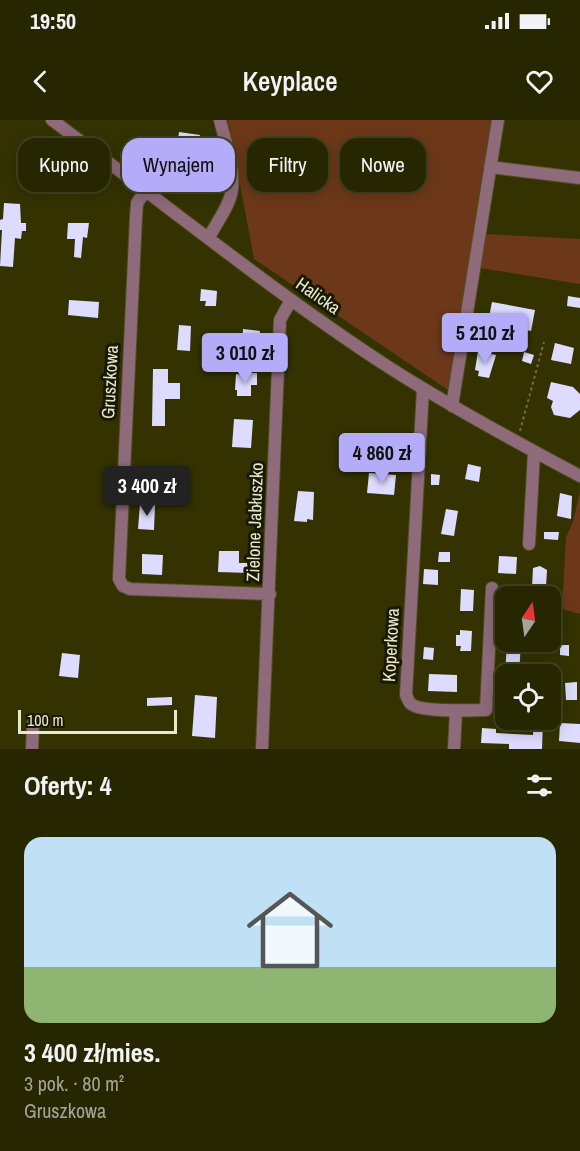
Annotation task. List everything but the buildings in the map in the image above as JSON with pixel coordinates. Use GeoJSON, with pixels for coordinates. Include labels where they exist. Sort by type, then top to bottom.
{"type":"FeatureCollection","features":[{"type":"Feature","properties":{"kind":"street","name":"Halicka"},"geometry":{"type":"LineString","coordinates":[[52,120],[122,172]]}},
{"type":"Feature","properties":{"kind":"street"},"geometry":{"type":"LineString","coordinates":[[208,237],[228,202],[232,189],[232,173],[220,120]]}},
{"type":"Feature","properties":{"kind":"street"},"geometry":{"type":"LineString","coordinates":[[452,406],[498,120]]}},
{"type":"Feature","properties":{"kind":"street"},"geometry":{"type":"LineString","coordinates":[[490,167],[580,178]]}},
{"type":"Feature","properties":{"kind":"street","name":"Gruszkowa"},"geometry":{"type":"LineString","coordinates":[[145,192],[137,203],[136,217],[119,579],[123,586],[130,589],[270,594]]}},
{"type":"Feature","properties":{"kind":"street","name":"Halicka"},"geometry":{"type":"LineString","coordinates":[[149,192],[291,300],[423,389],[580,476]]}},
{"type":"Feature","properties":{"kind":"street","name":"Zielone Jabłuszko"},"geometry":{"type":"LineString","coordinates":[[262,749],[280,320],[291,300]]}},
{"type":"Feature","properties":{"kind":"street","name":"Koperkowa"},"geometry":{"type":"LineString","coordinates":[[423,389],[406,695],[409,703],[418,708],[456,711],[486,710],[492,588]]}},
{"type":"Feature","properties":{"kind":"street"},"geometry":{"type":"LineString","coordinates":[[529,544],[534,452]]}},
{"type":"Feature","properties":{"kind":"street"},"geometry":{"type":"LineString","coordinates":[[454,749],[456,711]]}},
{"type":"Feature","properties":{"kind":"street"},"geometry":{"type":"LineString","coordinates":[[32,749],[33,724]]}},
{"type":"Feature","properties":{"kind":"path"},"geometry":{"type":"LineString","coordinates":[[516,442],[544,342]]}},
{"type":"Feature","properties":{"kind":"shaded area"},"geometry":{"type":"Polygon","coordinates":[[[228,120],[492,120],[448,390],[254,259],[235,157],[235,138],[231,138],[228,120]]]}},
{"type":"Feature","properties":{"kind":"shaded area"},"geometry":{"type":"Polygon","coordinates":[[[485,234],[580,239],[580,284],[480,268],[485,234]]]}},
{"type":"Feature","properties":{"kind":"shaded area"},"geometry":{"type":"Polygon","coordinates":[[[580,491],[580,614],[562,609],[566,537],[573,522],[580,491]]]}}]}
